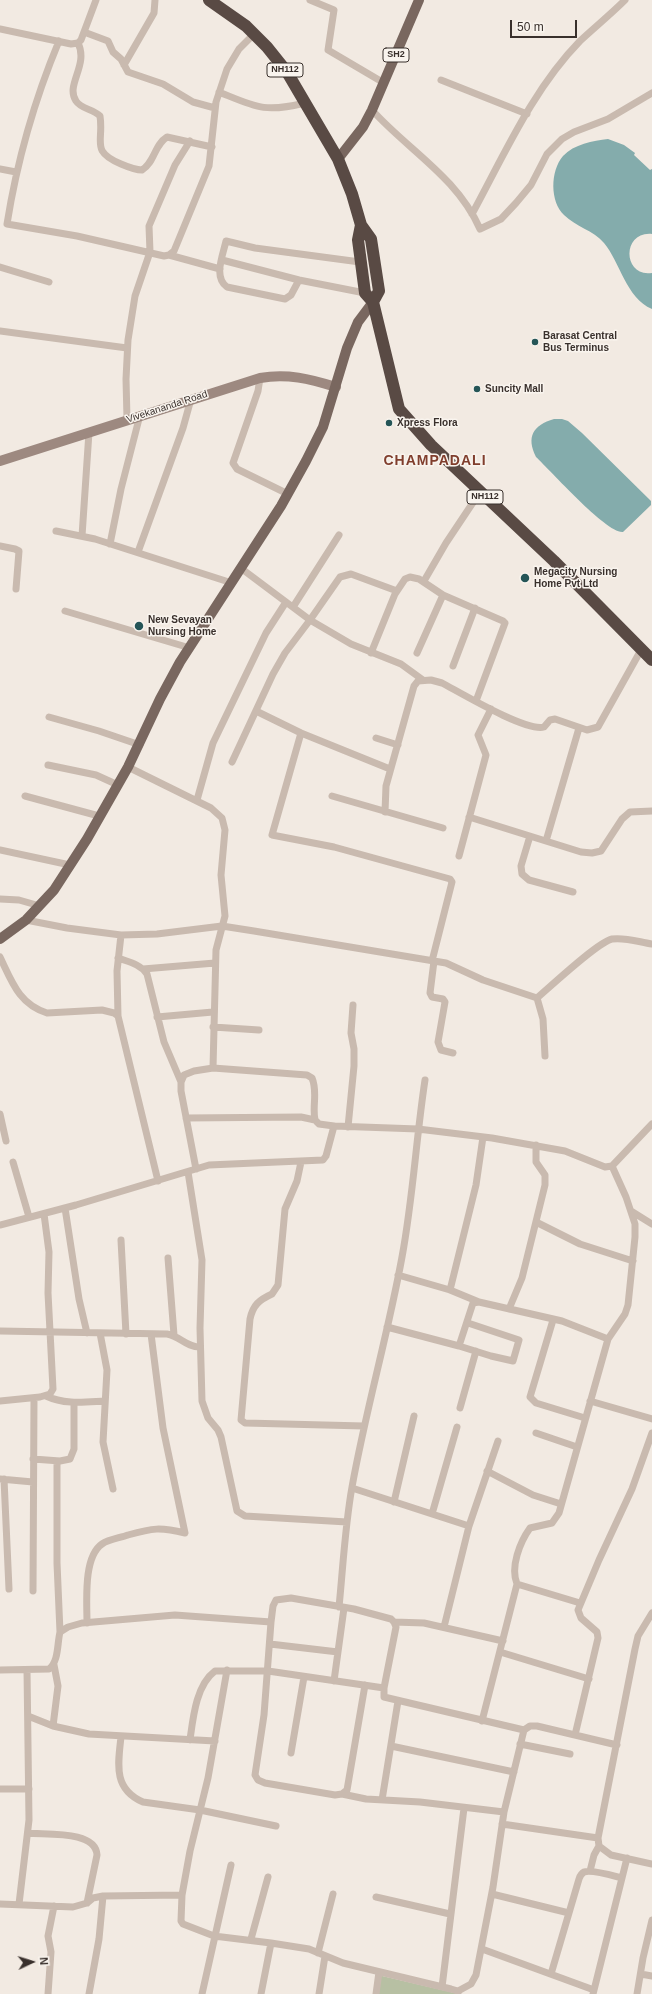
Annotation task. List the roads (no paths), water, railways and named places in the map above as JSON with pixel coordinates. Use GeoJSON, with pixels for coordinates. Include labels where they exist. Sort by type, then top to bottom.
{"type":"FeatureCollection","features":[{"type":"Feature","properties":{"kind":"highway","name":"NH112"},"geometry":{"type":"LineString","coordinates":[[209,0],[221,6],[267,47],[287,72],[338,159],[352,194],[361,225],[371,239],[379,291],[369,298]]}},
{"type":"Feature","properties":{"kind":"highway","name":"NH112"},"geometry":{"type":"LineString","coordinates":[[361,225],[358,240],[360,262],[399,409],[431,445],[554,561],[652,660]]}},
{"type":"Feature","properties":{"kind":"main road","name":"SH2"},"geometry":{"type":"LineString","coordinates":[[338,159],[363,127],[372,110],[419,0]]}},
{"type":"Feature","properties":{"kind":"main road"},"geometry":{"type":"LineString","coordinates":[[0,939],[26,920],[54,890],[118,785],[140,745],[160,699],[190,648],[242,569],[288,494],[322,427],[336,387],[347,348],[369,298]]}},
{"type":"Feature","properties":{"kind":"street"},"geometry":{"type":"LineString","coordinates":[[0,29],[71,44],[78,43],[82,40],[96,0]]}},
{"type":"Feature","properties":{"kind":"street"},"geometry":{"type":"LineString","coordinates":[[124,65],[154,13],[155,0]]}},
{"type":"Feature","properties":{"kind":"street"},"geometry":{"type":"LineString","coordinates":[[310,0],[334,10],[328,50],[384,83]]}},
{"type":"Feature","properties":{"kind":"street"},"geometry":{"type":"LineString","coordinates":[[472,214],[527,114],[552,76],[580,42],[625,0]]}},
{"type":"Feature","properties":{"kind":"street"},"geometry":{"type":"LineString","coordinates":[[84,32],[108,41],[113,52],[122,59],[128,72],[163,84],[193,102],[215,108]]}},
{"type":"Feature","properties":{"kind":"street"},"geometry":{"type":"LineString","coordinates":[[169,255],[174,251],[180,238],[209,166],[215,108],[219,92],[232,58],[254,34]]}},
{"type":"Feature","properties":{"kind":"street"},"geometry":{"type":"LineString","coordinates":[[59,41],[43,79],[26,132],[16,172],[7,224],[78,236],[164,256],[169,255],[220,269]]}},
{"type":"Feature","properties":{"kind":"street"},"geometry":{"type":"LineString","coordinates":[[78,43],[82,59],[74,83],[73,95],[79,105],[96,112],[100,116],[100,146],[107,158],[134,169],[142,170],[149,164],[156,148],[167,137],[212,147]]}},
{"type":"Feature","properties":{"kind":"street"},"geometry":{"type":"LineString","coordinates":[[441,80],[527,114]]}},
{"type":"Feature","properties":{"kind":"street"},"geometry":{"type":"LineString","coordinates":[[219,92],[261,109],[278,109],[305,103]]}},
{"type":"Feature","properties":{"kind":"street"},"geometry":{"type":"LineString","coordinates":[[372,110],[434,166],[458,194],[472,214],[480,229],[501,219],[531,185],[552,147],[574,132],[608,119],[652,93]]}},
{"type":"Feature","properties":{"kind":"street"},"geometry":{"type":"LineString","coordinates":[[127,419],[127,348],[135,296],[150,252],[150,222],[175,165],[190,141]]}},
{"type":"Feature","properties":{"kind":"street"},"geometry":{"type":"LineString","coordinates":[[0,168],[16,172]]}},
{"type":"Feature","properties":{"kind":"street"},"geometry":{"type":"LineString","coordinates":[[299,280],[288,297],[279,299],[227,287],[221,282],[220,269],[226,241],[255,248],[360,262]]}},
{"type":"Feature","properties":{"kind":"street"},"geometry":{"type":"LineString","coordinates":[[222,260],[369,298]]}},
{"type":"Feature","properties":{"kind":"street"},"geometry":{"type":"LineString","coordinates":[[0,267],[49,282]]}},
{"type":"Feature","properties":{"kind":"street"},"geometry":{"type":"LineString","coordinates":[[0,332],[127,348]]}},
{"type":"Feature","properties":{"kind":"street","name":"Vivekananda Road"},"geometry":{"type":"LineString","coordinates":[[0,461],[127,419],[260,378],[289,375],[336,387]]}},
{"type":"Feature","properties":{"kind":"street"},"geometry":{"type":"LineString","coordinates":[[260,378],[258,391],[232,463],[237,469],[288,494]]}},
{"type":"Feature","properties":{"kind":"street"},"geometry":{"type":"LineString","coordinates":[[138,552],[183,428],[191,399]]}},
{"type":"Feature","properties":{"kind":"street"},"geometry":{"type":"LineString","coordinates":[[110,544],[121,489],[140,415]]}},
{"type":"Feature","properties":{"kind":"street"},"geometry":{"type":"LineString","coordinates":[[82,536],[89,432]]}},
{"type":"Feature","properties":{"kind":"street"},"geometry":{"type":"LineString","coordinates":[[424,581],[446,543],[480,492]]}},
{"type":"Feature","properties":{"kind":"street"},"geometry":{"type":"LineString","coordinates":[[56,531],[82,536],[138,552],[232,583]]}},
{"type":"Feature","properties":{"kind":"street"},"geometry":{"type":"LineString","coordinates":[[293,607],[339,535]]}},
{"type":"Feature","properties":{"kind":"street"},"geometry":{"type":"LineString","coordinates":[[0,546],[15,548],[19,551],[16,589]]}},
{"type":"Feature","properties":{"kind":"street"},"geometry":{"type":"LineString","coordinates":[[242,569],[310,620],[351,644],[401,664],[423,680]]}},
{"type":"Feature","properties":{"kind":"street"},"geometry":{"type":"LineString","coordinates":[[232,762],[285,653],[340,577],[344,574],[350,574],[397,591]]}},
{"type":"Feature","properties":{"kind":"street"},"geometry":{"type":"LineString","coordinates":[[371,653],[397,591],[405,579],[415,577],[424,581],[443,595],[475,608],[505,623],[476,701]]}},
{"type":"Feature","properties":{"kind":"street"},"geometry":{"type":"LineString","coordinates":[[418,653],[443,595]]}},
{"type":"Feature","properties":{"kind":"street"},"geometry":{"type":"LineString","coordinates":[[197,800],[213,743],[266,634],[286,602]]}},
{"type":"Feature","properties":{"kind":"street"},"geometry":{"type":"LineString","coordinates":[[453,666],[475,608]]}},
{"type":"Feature","properties":{"kind":"street"},"geometry":{"type":"LineString","coordinates":[[65,611],[190,648]]}},
{"type":"Feature","properties":{"kind":"street"},"geometry":{"type":"LineString","coordinates":[[385,812],[386,786],[390,768],[398,745],[414,686],[418,681],[423,680],[442,683],[491,709],[532,727],[544,727],[550,720],[555,719],[587,730],[598,727],[641,650]]}},
{"type":"Feature","properties":{"kind":"street"},"geometry":{"type":"LineString","coordinates":[[459,856],[486,755],[478,736],[491,709]]}},
{"type":"Feature","properties":{"kind":"street"},"geometry":{"type":"LineString","coordinates":[[256,711],[301,734],[390,768]]}},
{"type":"Feature","properties":{"kind":"street"},"geometry":{"type":"LineString","coordinates":[[49,717],[99,731],[140,745]]}},
{"type":"Feature","properties":{"kind":"street"},"geometry":{"type":"LineString","coordinates":[[546,841],[579,728]]}},
{"type":"Feature","properties":{"kind":"street"},"geometry":{"type":"LineString","coordinates":[[301,734],[272,835],[334,847],[450,879],[452,882],[433,961],[430,993],[432,997],[443,999],[445,1002],[438,1042],[439,1047],[441,1050],[453,1053]]}},
{"type":"Feature","properties":{"kind":"street"},"geometry":{"type":"LineString","coordinates":[[376,738],[398,745]]}},
{"type":"Feature","properties":{"kind":"street"},"geometry":{"type":"LineString","coordinates":[[48,765],[96,775],[118,785]]}},
{"type":"Feature","properties":{"kind":"street"},"geometry":{"type":"LineString","coordinates":[[128,767],[197,800],[211,808],[222,818],[225,830],[221,875],[225,916],[216,950],[213,1012],[213,1068]]}},
{"type":"Feature","properties":{"kind":"street"},"geometry":{"type":"LineString","coordinates":[[25,796],[99,816]]}},
{"type":"Feature","properties":{"kind":"street"},"geometry":{"type":"LineString","coordinates":[[332,796],[443,828]]}},
{"type":"Feature","properties":{"kind":"street"},"geometry":{"type":"LineString","coordinates":[[469,817],[581,852],[592,853],[601,851],[622,819],[630,812],[652,811]]}},
{"type":"Feature","properties":{"kind":"street"},"geometry":{"type":"LineString","coordinates":[[530,836],[521,866],[522,874],[529,880],[573,892]]}},
{"type":"Feature","properties":{"kind":"street"},"geometry":{"type":"LineString","coordinates":[[0,850],[70,865]]}},
{"type":"Feature","properties":{"kind":"street"},"geometry":{"type":"LineString","coordinates":[[0,899],[19,900],[40,906]]}},
{"type":"Feature","properties":{"kind":"street"},"geometry":{"type":"LineString","coordinates":[[26,920],[53,926],[121,935],[157,934],[222,926],[433,961],[454,966],[483,980],[537,998]]}},
{"type":"Feature","properties":{"kind":"street"},"geometry":{"type":"LineString","coordinates":[[121,935],[118,958],[118,1016],[158,1181]]}},
{"type":"Feature","properties":{"kind":"street"},"geometry":{"type":"LineString","coordinates":[[537,998],[599,946],[610,940],[621,938],[652,944]]}},
{"type":"Feature","properties":{"kind":"street"},"geometry":{"type":"LineString","coordinates":[[0,957],[22,997],[38,1010],[47,1013],[109,1011],[118,1016]]}},
{"type":"Feature","properties":{"kind":"street"},"geometry":{"type":"LineString","coordinates":[[118,958],[143,969],[215,963]]}},
{"type":"Feature","properties":{"kind":"street"},"geometry":{"type":"LineString","coordinates":[[143,969],[150,980],[157,1017],[170,1058],[181,1082],[196,1169]]}},
{"type":"Feature","properties":{"kind":"street"},"geometry":{"type":"LineString","coordinates":[[537,998],[542,1019],[545,1056]]}},
{"type":"Feature","properties":{"kind":"street"},"geometry":{"type":"LineString","coordinates":[[348,1126],[354,1066],[354,1049],[351,1033],[353,1005]]}},
{"type":"Feature","properties":{"kind":"street"},"geometry":{"type":"LineString","coordinates":[[157,1017],[213,1012]]}},
{"type":"Feature","properties":{"kind":"street"},"geometry":{"type":"LineString","coordinates":[[213,1027],[259,1030]]}},
{"type":"Feature","properties":{"kind":"street"},"geometry":{"type":"LineString","coordinates":[[181,1082],[184,1075],[194,1071],[213,1068],[307,1074],[312,1078],[316,1091],[313,1107],[315,1120]]}},
{"type":"Feature","properties":{"kind":"street"},"geometry":{"type":"LineString","coordinates":[[334,1681],[342,1607],[347,1522],[352,1488],[364,1426],[398,1275],[410,1212],[418,1129],[425,1080]]}},
{"type":"Feature","properties":{"kind":"street"},"geometry":{"type":"LineString","coordinates":[[0,1114],[6,1141]]}},
{"type":"Feature","properties":{"kind":"street"},"geometry":{"type":"LineString","coordinates":[[186,1118],[301,1117],[315,1120],[325,1126],[418,1129],[536,1145],[565,1151],[605,1167],[612,1166],[652,1124]]}},
{"type":"Feature","properties":{"kind":"street"},"geometry":{"type":"LineString","coordinates":[[0,1225],[65,1208],[196,1169],[224,1164],[323,1160],[326,1156],[334,1126]]}},
{"type":"Feature","properties":{"kind":"street"},"geometry":{"type":"LineString","coordinates":[[450,1290],[476,1185],[483,1137]]}},
{"type":"Feature","properties":{"kind":"street"},"geometry":{"type":"LineString","coordinates":[[509,1309],[522,1278],[536,1222],[545,1175],[536,1162],[536,1145]]}},
{"type":"Feature","properties":{"kind":"street"},"geometry":{"type":"LineString","coordinates":[[13,1162],[29,1218]]}},
{"type":"Feature","properties":{"kind":"street"},"geometry":{"type":"LineString","coordinates":[[301,1162],[297,1181],[285,1208],[278,1285],[272,1294],[262,1298],[255,1305],[250,1319],[241,1420],[245,1423],[364,1426]]}},
{"type":"Feature","properties":{"kind":"street"},"geometry":{"type":"LineString","coordinates":[[482,1721],[517,1584],[514,1576],[514,1566],[526,1533],[530,1528],[536,1525],[552,1523],[556,1520],[608,1339],[625,1314],[628,1305],[635,1237],[631,1211],[612,1166]]}},
{"type":"Feature","properties":{"kind":"street"},"geometry":{"type":"LineString","coordinates":[[188,1172],[202,1260],[200,1347],[202,1401],[208,1418],[218,1430],[221,1437],[237,1511],[245,1516],[251,1517],[347,1522]]}},
{"type":"Feature","properties":{"kind":"street"},"geometry":{"type":"LineString","coordinates":[[65,1208],[79,1299],[87,1333]]}},
{"type":"Feature","properties":{"kind":"street"},"geometry":{"type":"LineString","coordinates":[[631,1211],[652,1224]]}},
{"type":"Feature","properties":{"kind":"street"},"geometry":{"type":"LineString","coordinates":[[0,1401],[46,1396],[50,1394],[53,1389],[50,1332],[49,1252],[44,1214]]}},
{"type":"Feature","properties":{"kind":"street"},"geometry":{"type":"LineString","coordinates":[[536,1222],[580,1244],[633,1261]]}},
{"type":"Feature","properties":{"kind":"street"},"geometry":{"type":"LineString","coordinates":[[121,1240],[126,1334]]}},
{"type":"Feature","properties":{"kind":"street"},"geometry":{"type":"LineString","coordinates":[[168,1258],[174,1335]]}},
{"type":"Feature","properties":{"kind":"street"},"geometry":{"type":"LineString","coordinates":[[398,1275],[450,1290],[479,1302],[553,1320],[608,1339]]}},
{"type":"Feature","properties":{"kind":"street"},"geometry":{"type":"LineString","coordinates":[[459,1346],[474,1303],[479,1302]]}},
{"type":"Feature","properties":{"kind":"street"},"geometry":{"type":"LineString","coordinates":[[553,1320],[530,1397],[536,1403],[585,1418]]}},
{"type":"Feature","properties":{"kind":"street"},"geometry":{"type":"LineString","coordinates":[[387,1327],[512,1361],[519,1340],[468,1323]]}},
{"type":"Feature","properties":{"kind":"street"},"geometry":{"type":"LineString","coordinates":[[0,1331],[174,1335],[188,1345],[200,1347]]}},
{"type":"Feature","properties":{"kind":"street"},"geometry":{"type":"LineString","coordinates":[[100,1333],[107,1370],[103,1442],[112,1489]]}},
{"type":"Feature","properties":{"kind":"street"},"geometry":{"type":"LineString","coordinates":[[86,1622],[88,1569],[92,1558],[102,1544],[155,1529],[167,1529],[185,1533],[163,1428],[151,1334]]}},
{"type":"Feature","properties":{"kind":"street"},"geometry":{"type":"LineString","coordinates":[[460,1408],[476,1351]]}},
{"type":"Feature","properties":{"kind":"street"},"geometry":{"type":"LineString","coordinates":[[46,1396],[54,1400],[74,1403],[105,1401]]}},
{"type":"Feature","properties":{"kind":"street"},"geometry":{"type":"LineString","coordinates":[[33,1591],[34,1398]]}},
{"type":"Feature","properties":{"kind":"street"},"geometry":{"type":"LineString","coordinates":[[590,1402],[652,1419]]}},
{"type":"Feature","properties":{"kind":"street"},"geometry":{"type":"LineString","coordinates":[[33,1460],[66,1461],[72,1454],[74,1403]]}},
{"type":"Feature","properties":{"kind":"street"},"geometry":{"type":"LineString","coordinates":[[394,1502],[414,1416]]}},
{"type":"Feature","properties":{"kind":"street"},"geometry":{"type":"LineString","coordinates":[[432,1514],[457,1427]]}},
{"type":"Feature","properties":{"kind":"street"},"geometry":{"type":"LineString","coordinates":[[536,1433],[577,1447]]}},
{"type":"Feature","properties":{"kind":"street"},"geometry":{"type":"LineString","coordinates":[[575,1735],[598,1638],[598,1632],[579,1614],[580,1603],[632,1489],[652,1433]]}},
{"type":"Feature","properties":{"kind":"street"},"geometry":{"type":"LineString","coordinates":[[444,1627],[469,1526],[498,1441]]}},
{"type":"Feature","properties":{"kind":"street"},"geometry":{"type":"LineString","coordinates":[[53,1726],[58,1691],[54,1665],[60,1632],[57,1563],[57,1461]]}},
{"type":"Feature","properties":{"kind":"street"},"geometry":{"type":"LineString","coordinates":[[487,1471],[533,1495],[561,1504]]}},
{"type":"Feature","properties":{"kind":"street"},"geometry":{"type":"LineString","coordinates":[[9,1589],[3,1519],[2,1479],[33,1482]]}},
{"type":"Feature","properties":{"kind":"street"},"geometry":{"type":"LineString","coordinates":[[352,1488],[469,1526]]}},
{"type":"Feature","properties":{"kind":"street"},"geometry":{"type":"LineString","coordinates":[[517,1584],[580,1603]]}},
{"type":"Feature","properties":{"kind":"street"},"geometry":{"type":"LineString","coordinates":[[503,1641],[412,1621],[394,1622],[390,1619],[342,1607],[281,1598],[276,1600],[273,1606],[271,1622],[268,1672],[255,1775],[258,1780],[335,1795],[342,1794],[382,1800],[504,1812]]}},
{"type":"Feature","properties":{"kind":"street"},"geometry":{"type":"LineString","coordinates":[[590,1871],[594,1855],[599,1846],[598,1838],[638,1636],[652,1613]]}},
{"type":"Feature","properties":{"kind":"street"},"geometry":{"type":"LineString","coordinates":[[60,1632],[68,1627],[86,1622],[174,1615],[271,1622]]}},
{"type":"Feature","properties":{"kind":"street"},"geometry":{"type":"LineString","coordinates":[[394,1622],[396,1627],[384,1688],[384,1697],[398,1702],[524,1730]]}},
{"type":"Feature","properties":{"kind":"street"},"geometry":{"type":"LineString","coordinates":[[270,1644],[338,1652]]}},
{"type":"Feature","properties":{"kind":"street"},"geometry":{"type":"LineString","coordinates":[[500,1652],[589,1679]]}},
{"type":"Feature","properties":{"kind":"street"},"geometry":{"type":"LineString","coordinates":[[0,1670],[49,1669],[54,1665]]}},
{"type":"Feature","properties":{"kind":"street"},"geometry":{"type":"LineString","coordinates":[[19,1904],[28,1833],[29,1789],[27,1670]]}},
{"type":"Feature","properties":{"kind":"street"},"geometry":{"type":"LineString","coordinates":[[190,1740],[194,1710],[209,1675],[215,1671],[227,1670],[268,1672],[384,1688]]}},
{"type":"Feature","properties":{"kind":"street"},"geometry":{"type":"LineString","coordinates":[[227,1670],[208,1778],[190,1851],[182,1895],[180,1916],[183,1924],[214,1936],[251,1939],[287,1945],[322,1954],[343,1963],[458,1992],[471,1984],[476,1975],[492,1894],[504,1812],[524,1730],[530,1726],[537,1726],[617,1745]]}},
{"type":"Feature","properties":{"kind":"street"},"geometry":{"type":"LineString","coordinates":[[291,1753],[304,1677]]}},
{"type":"Feature","properties":{"kind":"street"},"geometry":{"type":"LineString","coordinates":[[342,1794],[347,1790],[349,1784],[365,1685]]}},
{"type":"Feature","properties":{"kind":"street"},"geometry":{"type":"LineString","coordinates":[[382,1800],[398,1702]]}},
{"type":"Feature","properties":{"kind":"street"},"geometry":{"type":"LineString","coordinates":[[28,1716],[73,1732],[121,1737],[215,1741]]}},
{"type":"Feature","properties":{"kind":"street"},"geometry":{"type":"LineString","coordinates":[[121,1737],[118,1770],[124,1787],[129,1794],[143,1802],[200,1810],[276,1826]]}},
{"type":"Feature","properties":{"kind":"street"},"geometry":{"type":"LineString","coordinates":[[520,1744],[570,1754]]}},
{"type":"Feature","properties":{"kind":"street"},"geometry":{"type":"LineString","coordinates":[[391,1746],[514,1772]]}},
{"type":"Feature","properties":{"kind":"street"},"geometry":{"type":"LineString","coordinates":[[0,1789],[29,1789]]}},
{"type":"Feature","properties":{"kind":"street"},"geometry":{"type":"LineString","coordinates":[[442,1987],[464,1808]]}},
{"type":"Feature","properties":{"kind":"street"},"geometry":{"type":"LineString","coordinates":[[502,1824],[598,1838]]}},
{"type":"Feature","properties":{"kind":"street"},"geometry":{"type":"LineString","coordinates":[[28,1833],[73,1836],[92,1842],[97,1849],[97,1855],[87,1903]]}},
{"type":"Feature","properties":{"kind":"street"},"geometry":{"type":"LineString","coordinates":[[599,1846],[611,1855],[652,1864]]}},
{"type":"Feature","properties":{"kind":"street"},"geometry":{"type":"LineString","coordinates":[[482,1949],[551,1974],[594,1992],[627,1858]]}},
{"type":"Feature","properties":{"kind":"street"},"geometry":{"type":"LineString","coordinates":[[202,1994],[231,1865]]}},
{"type":"Feature","properties":{"kind":"street"},"geometry":{"type":"LineString","coordinates":[[551,1974],[582,1873],[590,1871],[622,1878]]}},
{"type":"Feature","properties":{"kind":"street"},"geometry":{"type":"LineString","coordinates":[[251,1939],[268,1878]]}},
{"type":"Feature","properties":{"kind":"street"},"geometry":{"type":"LineString","coordinates":[[319,1994],[322,1954],[333,1894]]}},
{"type":"Feature","properties":{"kind":"street"},"geometry":{"type":"LineString","coordinates":[[492,1894],[569,1913]]}},
{"type":"Feature","properties":{"kind":"street"},"geometry":{"type":"LineString","coordinates":[[0,1904],[73,1907],[87,1903],[93,1898],[103,1896],[182,1895]]}},
{"type":"Feature","properties":{"kind":"street"},"geometry":{"type":"LineString","coordinates":[[89,1994],[99,1939],[103,1896]]}},
{"type":"Feature","properties":{"kind":"street"},"geometry":{"type":"LineString","coordinates":[[376,1897],[450,1914]]}},
{"type":"Feature","properties":{"kind":"street"},"geometry":{"type":"LineString","coordinates":[[48,1994],[51,1952],[48,1936],[54,1906]]}},
{"type":"Feature","properties":{"kind":"street"},"geometry":{"type":"LineString","coordinates":[[637,1994],[652,1920]]}},
{"type":"Feature","properties":{"kind":"street"},"geometry":{"type":"LineString","coordinates":[[261,1994],[271,1943]]}},
{"type":"Feature","properties":{"kind":"street"},"geometry":{"type":"LineString","coordinates":[[376,1994],[379,1972]]}},
{"type":"Feature","properties":{"kind":"street"},"geometry":{"type":"LineString","coordinates":[[641,1974],[652,1976]]}},
{"type":"Feature","properties":{"kind":"water"},"geometry":{"type":"Polygon","coordinates":[[[608,139],[624,145],[635,153],[634,155],[650,170],[652,169],[652,234],[642,235],[635,240],[631,246],[630,254],[631,262],[635,269],[642,273],[652,273],[652,309],[643,304],[636,297],[604,243],[595,235],[574,223],[564,215],[559,209],[554,195],[554,178],[559,162],[563,156],[578,146],[608,139]]]}},
{"type":"Feature","properties":{"kind":"water"},"geometry":{"type":"Polygon","coordinates":[[[554,419],[568,421],[651,501],[651,505],[623,532],[615,530],[592,513],[536,457],[532,443],[533,433],[536,428],[554,419]]]}},
{"type":"Feature","properties":{"kind":"place","name":"Barasat Central Bus Terminus"},"geometry":{"type":"Point","coordinates":[535,342]}},
{"type":"Feature","properties":{"kind":"place","name":"Suncity Mall"},"geometry":{"type":"Point","coordinates":[477,389]}},
{"type":"Feature","properties":{"kind":"place","name":"Xpress Flora"},"geometry":{"type":"Point","coordinates":[389,423]}},
{"type":"Feature","properties":{"kind":"place","name":"Megacity Nursing Home Pvt Ltd"},"geometry":{"type":"Point","coordinates":[525,578]}},
{"type":"Feature","properties":{"kind":"place","name":"New Sevayan Nursing Home"},"geometry":{"type":"Point","coordinates":[139,626]}},
{"type":"Feature","properties":{"kind":"district","name":"CHAMPADALI"},"geometry":{"type":"Point","coordinates":[435,461]}}]}
